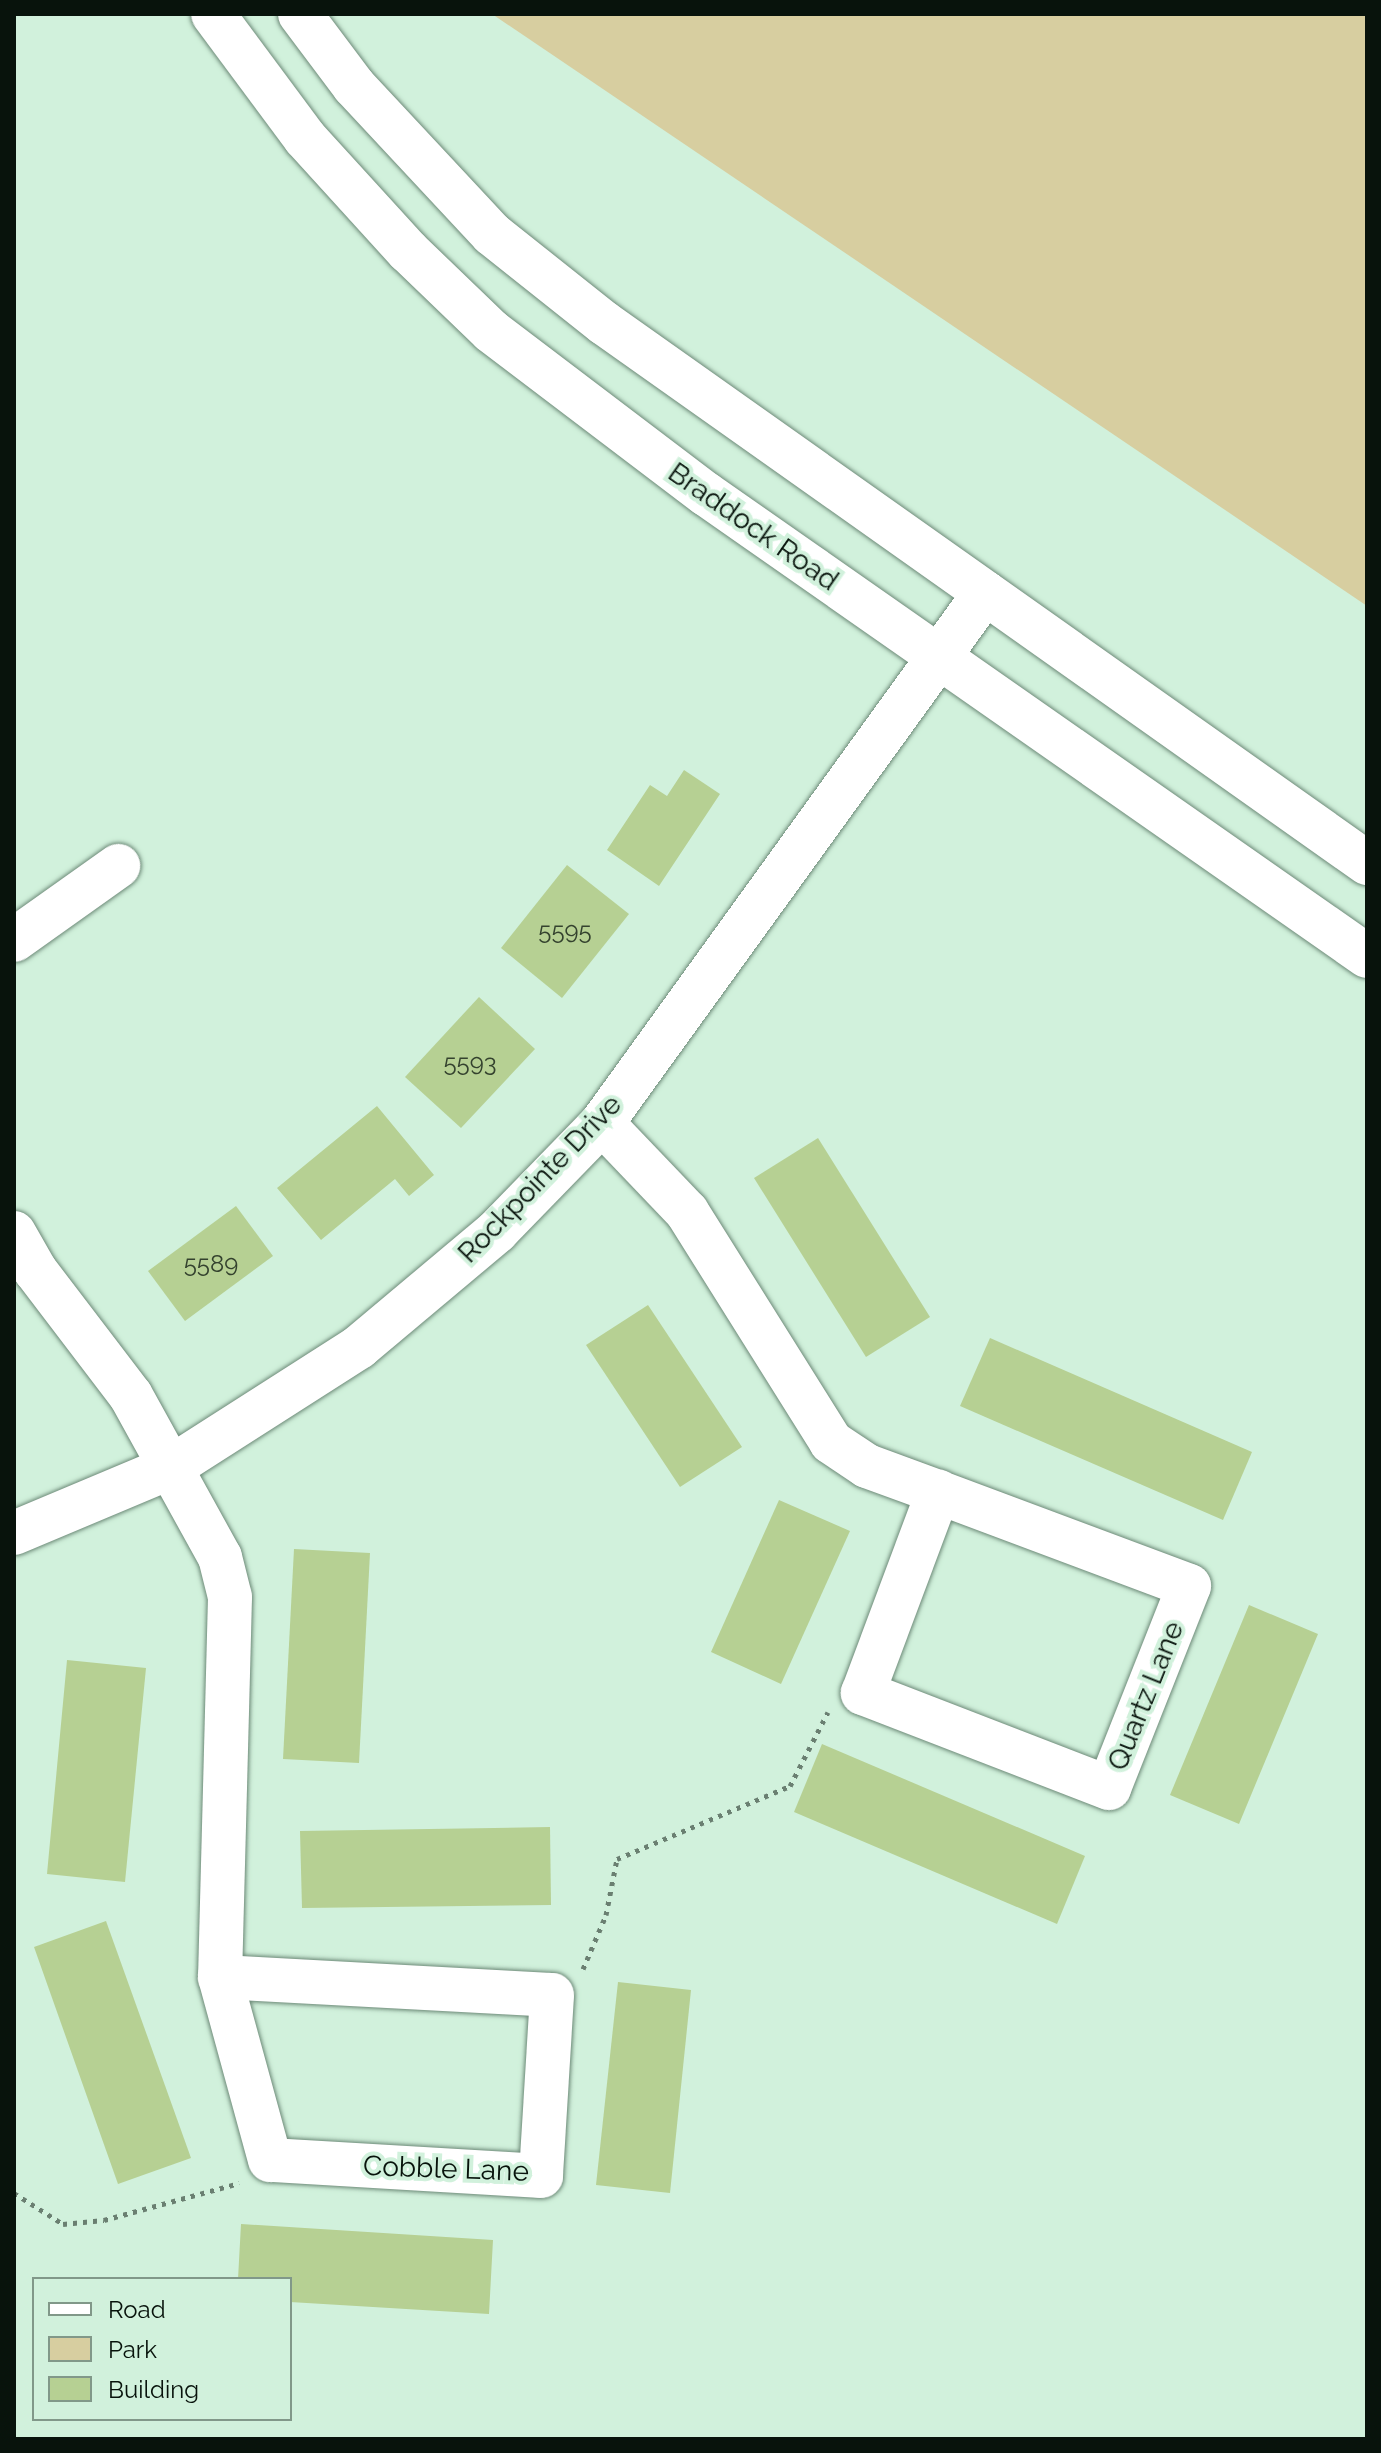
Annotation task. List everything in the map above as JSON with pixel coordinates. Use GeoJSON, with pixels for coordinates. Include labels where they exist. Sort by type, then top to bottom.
{"type":"FeatureCollection","features":[{"type":"Feature","properties":{"kind":"street","name":"Braddock Road"},"geometry":{"type":"LineString","coordinates":[[213,14],[305,138],[408,251],[491,331],[609,424],[1367,956]]}},
{"type":"Feature","properties":{"kind":"street"},"geometry":{"type":"LineString","coordinates":[[300,14],[354,86],[492,234],[604,323],[1367,863]]}},
{"type":"Feature","properties":{"kind":"street","name":"Rockpointe Drive"},"geometry":{"type":"LineString","coordinates":[[14,1533],[173,1466],[359,1347],[430,1291],[602,1123],[985,593]]}},
{"type":"Feature","properties":{"kind":"street"},"geometry":{"type":"LineString","coordinates":[[14,940],[118,866]]}},
{"type":"Feature","properties":{"kind":"street","name":"Quartz Lane"},"geometry":{"type":"LineString","coordinates":[[602,1123],[687,1212],[831,1442],[867,1466],[1189,1586],[1109,1788],[863,1693]]}},
{"type":"Feature","properties":{"kind":"street"},"geometry":{"type":"LineString","coordinates":[[14,1233],[35,1270],[131,1396],[173,1466],[220,1557],[230,1597],[220,1977],[270,2160]]}},
{"type":"Feature","properties":{"kind":"street"},"geometry":{"type":"LineString","coordinates":[[863,1693],[938,1492]]}},
{"type":"Feature","properties":{"kind":"street"},"geometry":{"type":"LineString","coordinates":[[220,1977],[552,1995]]}},
{"type":"Feature","properties":{"kind":"street","name":"Cobble Lane"},"geometry":{"type":"LineString","coordinates":[[270,2160],[541,2176],[552,1995]]}},
{"type":"Feature","properties":{"kind":"path"},"geometry":{"type":"LineString","coordinates":[[552,1995],[582,1973],[606,1915],[617,1859],[790,1786],[822,1715],[863,1693]]}},
{"type":"Feature","properties":{"kind":"path"},"geometry":{"type":"LineString","coordinates":[[14,2193],[63,2224],[104,2220],[246,2181],[270,2160]]}},
{"type":"Feature","properties":{"kind":"green space"},"geometry":{"type":"Polygon","coordinates":[[[492,14],[1367,14],[1367,606],[492,14]]]}},
{"type":"Feature","properties":{"kind":"building"},"geometry":{"type":"Polygon","coordinates":[[[684,770],[720,794],[659,886],[607,850],[650,785],[667,796],[684,770]]]}},
{"type":"Feature","properties":{"kind":"building"},"geometry":{"type":"Polygon","coordinates":[[[567,865],[629,914],[562,998],[501,948],[567,865]]]}},
{"type":"Feature","properties":{"kind":"building"},"geometry":{"type":"Polygon","coordinates":[[[479,997],[535,1049],[461,1128],[405,1077],[479,997]]]}},
{"type":"Feature","properties":{"kind":"building"},"geometry":{"type":"Polygon","coordinates":[[[377,1106],[434,1175],[409,1196],[395,1179],[321,1240],[277,1188],[377,1106]]]}},
{"type":"Feature","properties":{"kind":"building"},"geometry":{"type":"Polygon","coordinates":[[[818,1138],[930,1317],[866,1357],[754,1178],[818,1138]]]}},
{"type":"Feature","properties":{"kind":"building"},"geometry":{"type":"Polygon","coordinates":[[[236,1206],[273,1256],[185,1321],[148,1271],[236,1206]]]}},
{"type":"Feature","properties":{"kind":"building"},"geometry":{"type":"Polygon","coordinates":[[[648,1305],[742,1447],[680,1487],[586,1345],[648,1305]]]}},
{"type":"Feature","properties":{"kind":"building"},"geometry":{"type":"Polygon","coordinates":[[[990,1338],[1252,1452],[1223,1520],[960,1406],[990,1338]]]}},
{"type":"Feature","properties":{"kind":"building"},"geometry":{"type":"Polygon","coordinates":[[[779,1500],[850,1531],[781,1684],[711,1652],[779,1500]]]}},
{"type":"Feature","properties":{"kind":"building"},"geometry":{"type":"Polygon","coordinates":[[[294,1549],[370,1553],[359,1763],[283,1759],[294,1549]]]}},
{"type":"Feature","properties":{"kind":"building"},"geometry":{"type":"Polygon","coordinates":[[[1249,1605],[1318,1634],[1239,1824],[1170,1795],[1249,1605]]]}},
{"type":"Feature","properties":{"kind":"building"},"geometry":{"type":"Polygon","coordinates":[[[67,1660],[146,1668],[125,1882],[47,1874],[67,1660]]]}},
{"type":"Feature","properties":{"kind":"building"},"geometry":{"type":"Polygon","coordinates":[[[822,1744],[1085,1856],[1057,1924],[794,1812],[822,1744]]]}},
{"type":"Feature","properties":{"kind":"building"},"geometry":{"type":"Polygon","coordinates":[[[550,1827],[551,1905],[302,1908],[300,1831],[550,1827]]]}},
{"type":"Feature","properties":{"kind":"building"},"geometry":{"type":"Polygon","coordinates":[[[106,1921],[191,2158],[118,2184],[34,1947],[106,1921]]]}},
{"type":"Feature","properties":{"kind":"building"},"geometry":{"type":"Polygon","coordinates":[[[618,1982],[691,1990],[670,2193],[596,2185],[618,1982]]]}},
{"type":"Feature","properties":{"kind":"building"},"geometry":{"type":"Polygon","coordinates":[[[241,2224],[493,2240],[489,2314],[292,2302],[292,2277],[238,2277],[241,2224]]]}}]}
